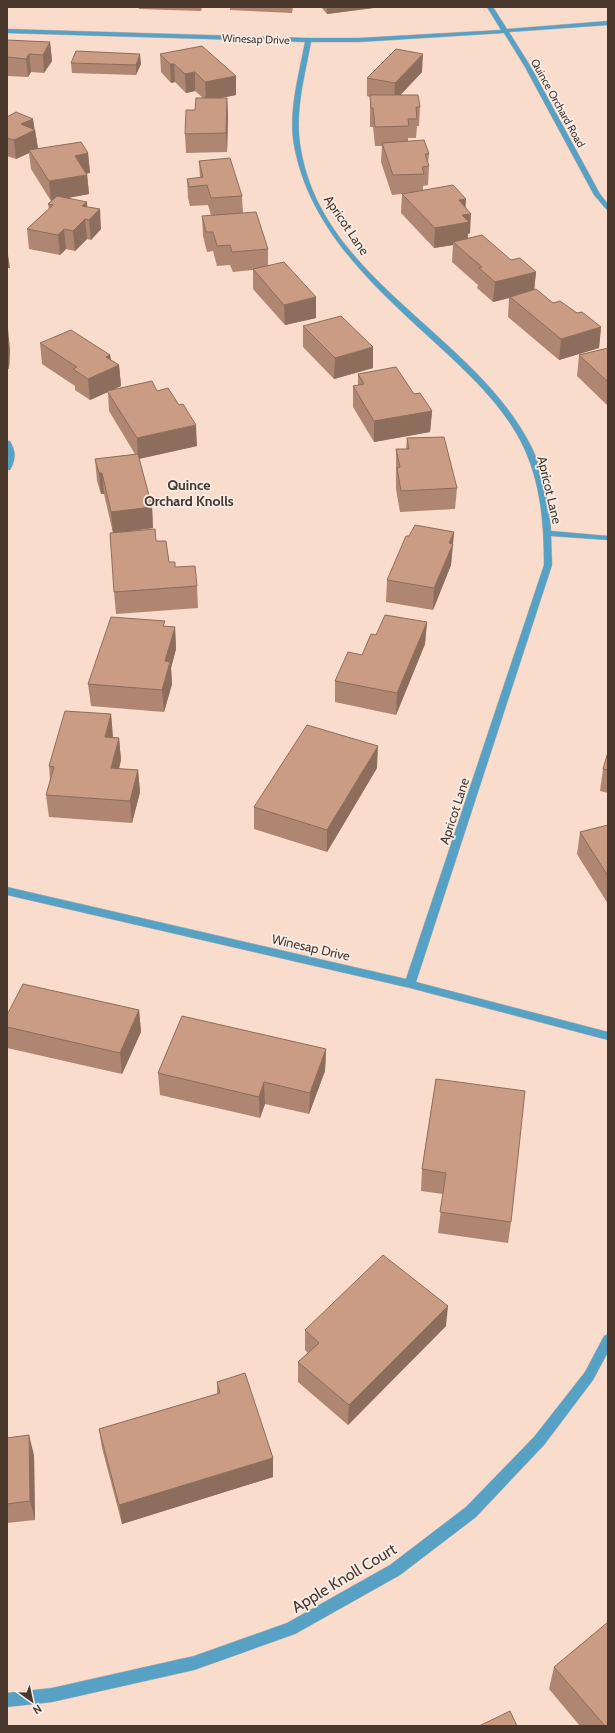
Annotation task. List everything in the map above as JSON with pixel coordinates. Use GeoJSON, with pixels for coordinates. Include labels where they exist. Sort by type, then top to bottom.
{"type":"FeatureCollection","features":[{"type":"Feature","properties":{"kind":"street","name":"Quince Orchard Road"},"geometry":{"type":"LineString","coordinates":[[490,7],[528,67],[597,195],[608,208]]}},
{"type":"Feature","properties":{"kind":"street","name":"Winesap Drive"},"geometry":{"type":"LineString","coordinates":[[7,31],[308,40],[366,39],[608,24]]}},
{"type":"Feature","properties":{"kind":"street","name":"Apricot Lane"},"geometry":{"type":"LineString","coordinates":[[308,40],[298,111],[297,144],[311,193],[329,225],[369,277],[477,378],[502,407],[520,434],[534,462],[548,533],[548,565],[410,984]]}},
{"type":"Feature","properties":{"kind":"street"},"geometry":{"type":"LineString","coordinates":[[7,443],[12,453],[11,463],[7,468]]}},
{"type":"Feature","properties":{"kind":"street"},"geometry":{"type":"LineString","coordinates":[[548,533],[608,538]]}},
{"type":"Feature","properties":{"kind":"street","name":"Winesap Drive"},"geometry":{"type":"LineString","coordinates":[[7,891],[410,984],[608,1036]]}},
{"type":"Feature","properties":{"kind":"street","name":"Apple Knoll Court"},"geometry":{"type":"LineString","coordinates":[[7,1700],[52,1695],[194,1663],[290,1629],[395,1570],[471,1512],[539,1441],[589,1376],[608,1340]]}},
{"type":"Feature","properties":{"kind":"building"},"geometry":{"type":"Polygon","coordinates":[[[7,40],[50,42],[43,55],[29,54],[26,59],[7,57],[7,40]]]}},
{"type":"Feature","properties":{"kind":"building"},"geometry":{"type":"Polygon","coordinates":[[[202,46],[236,76],[205,82],[195,72],[185,74],[174,64],[170,64],[160,54],[202,46]]]}},
{"type":"Feature","properties":{"kind":"building"},"geometry":{"type":"Polygon","coordinates":[[[396,49],[423,54],[395,83],[367,78],[396,49]]]}},
{"type":"Feature","properties":{"kind":"building"},"geometry":{"type":"Polygon","coordinates":[[[76,51],[140,54],[136,65],[71,63],[76,51]]]}},
{"type":"Feature","properties":{"kind":"building"},"geometry":{"type":"Polygon","coordinates":[[[370,95],[418,95],[420,107],[416,107],[417,119],[408,119],[409,126],[375,127],[370,95]]]}},
{"type":"Feature","properties":{"kind":"building"},"geometry":{"type":"Polygon","coordinates":[[[196,98],[227,98],[226,133],[185,134],[186,110],[195,110],[196,98]]]}},
{"type":"Feature","properties":{"kind":"building"},"geometry":{"type":"Polygon","coordinates":[[[16,112],[33,119],[21,124],[35,130],[14,140],[7,138],[7,117],[16,112]]]}},
{"type":"Feature","properties":{"kind":"building"},"geometry":{"type":"Polygon","coordinates":[[[424,140],[429,154],[425,154],[429,166],[422,167],[424,174],[393,175],[382,143],[424,140]]]}},
{"type":"Feature","properties":{"kind":"building"},"geometry":{"type":"Polygon","coordinates":[[[81,142],[88,153],[75,156],[87,175],[49,181],[29,150],[81,142]]]}},
{"type":"Feature","properties":{"kind":"building"},"geometry":{"type":"Polygon","coordinates":[[[230,158],[242,196],[211,198],[207,185],[189,187],[187,179],[203,177],[199,161],[230,158]]]}},
{"type":"Feature","properties":{"kind":"building"},"geometry":{"type":"Polygon","coordinates":[[[453,185],[466,199],[459,200],[471,214],[462,215],[469,222],[435,228],[402,194],[453,185]]]}},
{"type":"Feature","properties":{"kind":"building"},"geometry":{"type":"Polygon","coordinates":[[[57,196],[87,202],[82,206],[100,209],[89,220],[85,219],[73,231],[64,229],[58,235],[27,229],[53,205],[48,204],[57,196]]]}},
{"type":"Feature","properties":{"kind":"building"},"geometry":{"type":"Polygon","coordinates":[[[256,212],[268,249],[232,252],[230,245],[217,246],[213,232],[206,232],[202,216],[256,212]]]}},
{"type":"Feature","properties":{"kind":"building"},"geometry":{"type":"Polygon","coordinates":[[[482,235],[511,260],[520,258],[536,272],[495,282],[479,268],[482,267],[453,242],[482,235]]]}},
{"type":"Feature","properties":{"kind":"building"},"geometry":{"type":"Polygon","coordinates":[[[284,262],[316,297],[284,305],[253,269],[284,262]]]}},
{"type":"Feature","properties":{"kind":"building"},"geometry":{"type":"Polygon","coordinates":[[[536,289],[553,303],[560,301],[577,313],[582,312],[601,327],[561,339],[510,297],[536,289]]]}},
{"type":"Feature","properties":{"kind":"building"},"geometry":{"type":"Polygon","coordinates":[[[341,316],[373,347],[335,358],[303,326],[341,316]]]}},
{"type":"Feature","properties":{"kind":"building"},"geometry":{"type":"Polygon","coordinates":[[[71,330],[110,355],[106,357],[119,365],[88,379],[73,369],[77,367],[40,343],[71,330]]]}},
{"type":"Feature","properties":{"kind":"building"},"geometry":{"type":"Polygon","coordinates":[[[608,348],[608,382],[579,355],[608,348]]]}},
{"type":"Feature","properties":{"kind":"building"},"geometry":{"type":"Polygon","coordinates":[[[396,367],[414,394],[420,393],[432,411],[374,421],[353,386],[364,384],[358,374],[396,367]]]}},
{"type":"Feature","properties":{"kind":"building"},"geometry":{"type":"Polygon","coordinates":[[[152,381],[157,391],[168,388],[179,405],[183,404],[196,425],[137,438],[107,391],[152,381]]]}},
{"type":"Feature","properties":{"kind":"building"},"geometry":{"type":"Polygon","coordinates":[[[444,437],[457,488],[401,491],[397,468],[400,467],[396,449],[409,449],[407,438],[444,437]]]}},
{"type":"Feature","properties":{"kind":"building"},"geometry":{"type":"Polygon","coordinates":[[[138,454],[152,507],[111,512],[102,473],[99,473],[95,459],[138,454]]]}},
{"type":"Feature","properties":{"kind":"building"},"geometry":{"type":"Polygon","coordinates":[[[415,525],[454,532],[449,543],[453,544],[434,588],[387,580],[406,536],[409,536],[415,525]]]}},
{"type":"Feature","properties":{"kind":"building"},"geometry":{"type":"Polygon","coordinates":[[[155,529],[156,541],[166,541],[169,562],[175,562],[175,567],[195,566],[197,586],[114,592],[110,533],[155,529]]]}},
{"type":"Feature","properties":{"kind":"building"},"geometry":{"type":"Polygon","coordinates":[[[385,615],[427,622],[397,693],[335,681],[348,652],[362,655],[371,634],[376,635],[385,615]]]}},
{"type":"Feature","properties":{"kind":"building"},"geometry":{"type":"Polygon","coordinates":[[[111,617],[165,621],[163,626],[175,627],[165,661],[170,662],[162,690],[88,684],[111,617]]]}},
{"type":"Feature","properties":{"kind":"building"},"geometry":{"type":"Polygon","coordinates":[[[65,711],[111,714],[105,737],[119,738],[111,768],[138,770],[130,801],[46,795],[54,767],[49,766],[65,711]]]}},
{"type":"Feature","properties":{"kind":"building"},"geometry":{"type":"Polygon","coordinates":[[[307,725],[378,746],[327,830],[254,807],[307,725]]]}},
{"type":"Feature","properties":{"kind":"building"},"geometry":{"type":"Polygon","coordinates":[[[608,752],[608,770],[603,769],[608,752]]]}},
{"type":"Feature","properties":{"kind":"building"},"geometry":{"type":"Polygon","coordinates":[[[608,825],[608,876],[580,832],[608,825]]]}},
{"type":"Feature","properties":{"kind":"building"},"geometry":{"type":"Polygon","coordinates":[[[23,984],[139,1010],[120,1053],[7,1027],[7,1015],[23,984]]]}},
{"type":"Feature","properties":{"kind":"building"},"geometry":{"type":"Polygon","coordinates":[[[182,1016],[326,1049],[310,1093],[264,1082],[259,1097],[158,1073],[182,1016]]]}},
{"type":"Feature","properties":{"kind":"building"},"geometry":{"type":"Polygon","coordinates":[[[436,1079],[525,1091],[511,1222],[440,1212],[446,1173],[422,1169],[436,1079]]]}},
{"type":"Feature","properties":{"kind":"building"},"geometry":{"type":"Polygon","coordinates":[[[383,1255],[448,1306],[349,1405],[298,1362],[319,1343],[305,1330],[383,1255]]]}},
{"type":"Feature","properties":{"kind":"building"},"geometry":{"type":"Polygon","coordinates":[[[245,1373],[273,1458],[119,1505],[99,1429],[220,1393],[217,1382],[245,1373]]]}},
{"type":"Feature","properties":{"kind":"building"},"geometry":{"type":"Polygon","coordinates":[[[29,1435],[30,1501],[7,1504],[7,1438],[29,1435]]]}},
{"type":"Feature","properties":{"kind":"building"},"geometry":{"type":"Polygon","coordinates":[[[608,1622],[608,1726],[605,1726],[554,1667],[608,1622]]]}},
{"type":"Feature","properties":{"kind":"building"},"geometry":{"type":"Polygon","coordinates":[[[510,1711],[517,1726],[479,1726],[510,1711]]]}},
{"type":"Feature","properties":{"kind":"district","name":"Quince Orchard Knolls"},"geometry":{"type":"Point","coordinates":[189,494]}}]}
